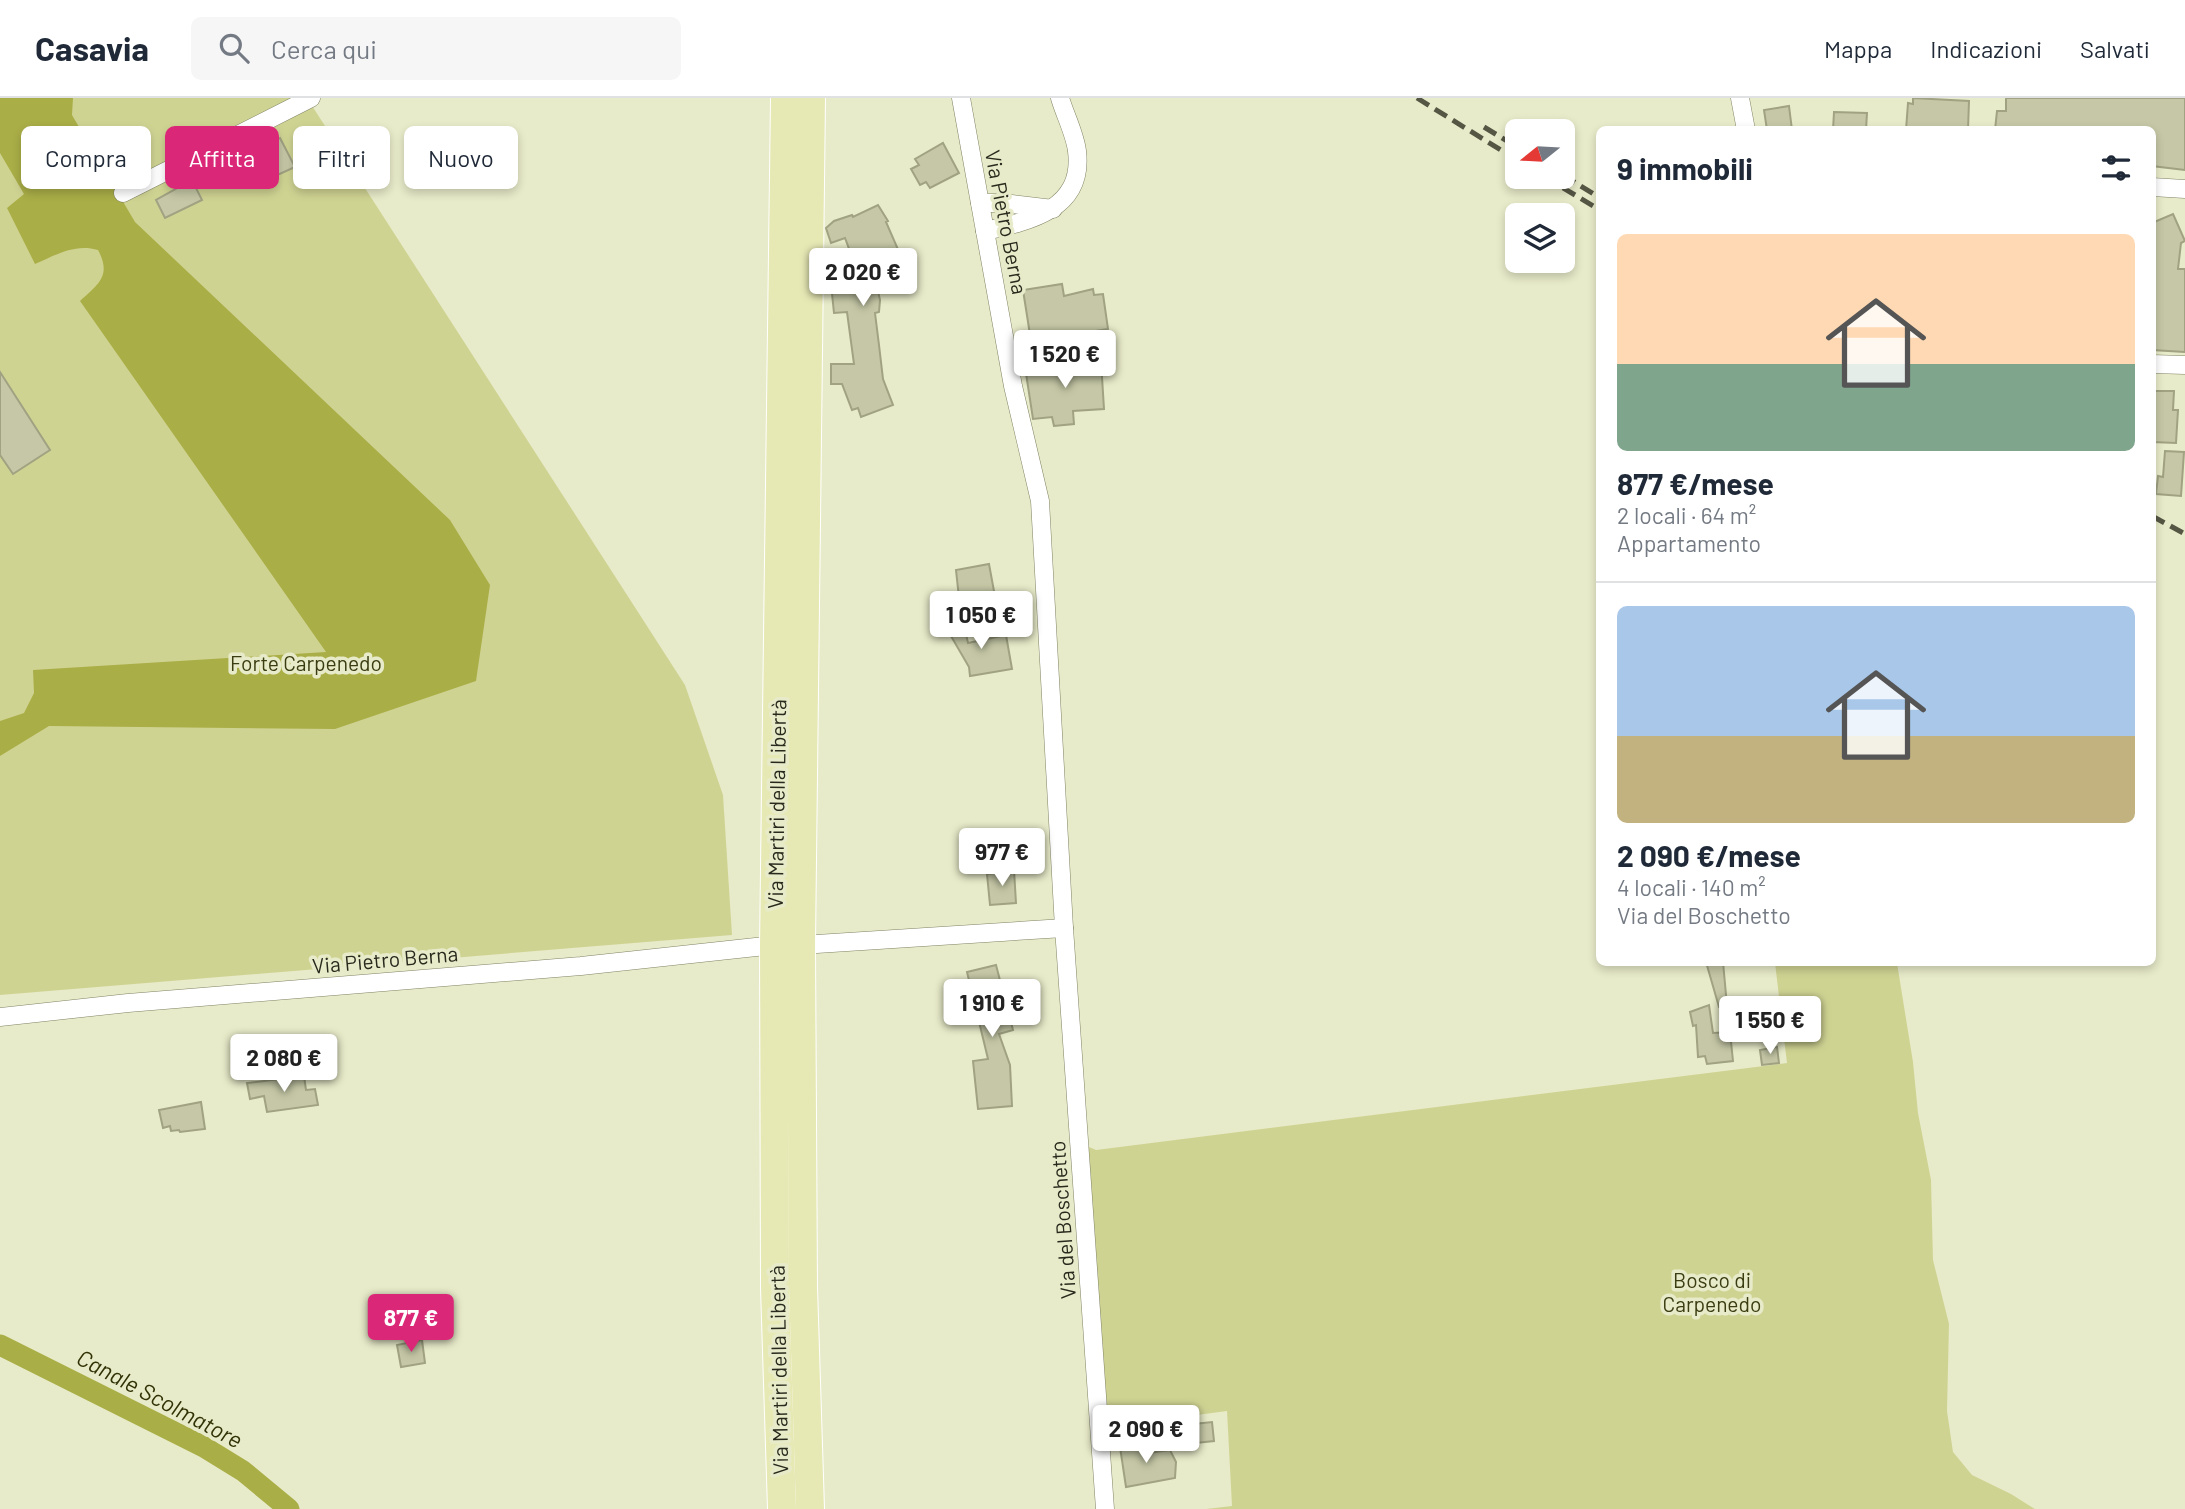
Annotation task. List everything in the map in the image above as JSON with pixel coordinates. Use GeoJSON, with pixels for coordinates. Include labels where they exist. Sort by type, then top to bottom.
{"type":"FeatureCollection","features":[{"type":"Feature","properties":{"kind":"main road","name":"Via Martiri della Libertà"},"geometry":{"type":"LineString","coordinates":[[785,98],[788,945],[810,1509]]}},
{"type":"Feature","properties":{"kind":"main road","name":"Via Martiri della Libertà"},"geometry":{"type":"LineString","coordinates":[[782,1509],[775,1301],[788,945],[811,98]]}},
{"type":"Feature","properties":{"kind":"street","name":"Via Pietro Berna"},"geometry":{"type":"LineString","coordinates":[[0,1017],[128,1003],[581,966],[788,945],[1064,928],[1041,501],[1013,386],[961,98]]}},
{"type":"Feature","properties":{"kind":"street"},"geometry":{"type":"LineString","coordinates":[[985,231],[1028,221],[1054,209],[1074,187],[1077,151],[1060,98]]}},
{"type":"Feature","properties":{"kind":"street"},"geometry":{"type":"LineString","coordinates":[[1740,98],[1745,126]]}},
{"type":"Feature","properties":{"kind":"street"},"geometry":{"type":"LineString","coordinates":[[123,193],[309,99]]}},
{"type":"Feature","properties":{"kind":"street"},"geometry":{"type":"LineString","coordinates":[[2156,187],[2185,189]]}},
{"type":"Feature","properties":{"kind":"street"},"geometry":{"type":"LineString","coordinates":[[980,203],[1054,209]]}},
{"type":"Feature","properties":{"kind":"street"},"geometry":{"type":"LineString","coordinates":[[2156,364],[2185,365]]}},
{"type":"Feature","properties":{"kind":"street","name":"Via del Boschetto"},"geometry":{"type":"LineString","coordinates":[[1064,928],[1105,1509]]}},
{"type":"Feature","properties":{"kind":"green space","name":"Forte Carpenedo"},"geometry":{"type":"Polygon","coordinates":[[[0,98],[307,98],[325,126],[293,126],[293,189],[366,189],[685,685],[723,795],[732,935],[0,995],[0,98]]]}},
{"type":"Feature","properties":{"kind":"green space","name":"Bosco di Carpenedo"},"geometry":{"type":"Polygon","coordinates":[[[1775,966],[1897,966],[1918,1113],[1931,1180],[1933,1260],[1949,1324],[1947,1411],[1953,1452],[1972,1475],[2035,1509],[1206,1509],[1232,1506],[1227,1411],[1106,1427],[1087,1146],[1096,1150],[1787,1063],[1775,966]]]}},
{"type":"Feature","properties":{"kind":"shaded area"},"geometry":{"type":"Polygon","coordinates":[[[0,98],[73,98],[72,115],[78,126],[21,126],[21,189],[0,153],[0,98]]]}},
{"type":"Feature","properties":{"kind":"shaded area"},"geometry":{"type":"Polygon","coordinates":[[[21,189],[116,189],[135,222],[450,520],[490,585],[476,681],[335,729],[49,726],[0,756],[0,721],[24,713],[34,693],[33,670],[326,652],[80,301],[101,279],[104,267],[98,250],[73,249],[35,264],[7,208],[24,194],[21,189]]]}},
{"type":"Feature","properties":{"kind":"building"},"geometry":{"type":"Polygon","coordinates":[[[1913,98],[1969,101],[1968,126],[1906,126],[1908,103],[1913,104],[1913,98]]]}},
{"type":"Feature","properties":{"kind":"building"},"geometry":{"type":"Polygon","coordinates":[[[2006,98],[2185,98],[2185,170],[2156,166],[2156,126],[1995,126],[1997,111],[2006,111],[2006,98]]]}},
{"type":"Feature","properties":{"kind":"building"},"geometry":{"type":"Polygon","coordinates":[[[1789,106],[1792,126],[1766,126],[1764,110],[1789,106]]]}},
{"type":"Feature","properties":{"kind":"building"},"geometry":{"type":"Polygon","coordinates":[[[1834,112],[1867,113],[1866,126],[1833,126],[1834,112]]]}},
{"type":"Feature","properties":{"kind":"building"},"geometry":{"type":"Polygon","coordinates":[[[279,138],[293,168],[279,174],[279,138]]]}},
{"type":"Feature","properties":{"kind":"building"},"geometry":{"type":"Polygon","coordinates":[[[943,143],[959,173],[930,188],[926,182],[920,185],[911,169],[919,165],[915,159],[943,143]]]}},
{"type":"Feature","properties":{"kind":"building"},"geometry":{"type":"Polygon","coordinates":[[[176,189],[196,189],[202,200],[165,218],[156,200],[176,189]]]}},
{"type":"Feature","properties":{"kind":"building"},"geometry":{"type":"Polygon","coordinates":[[[878,205],[888,221],[886,222],[900,254],[875,265],[882,284],[877,287],[880,300],[879,312],[875,313],[883,379],[893,405],[861,417],[858,408],[852,410],[842,384],[831,384],[831,364],[854,364],[847,312],[834,313],[831,284],[861,281],[845,238],[831,243],[826,228],[834,221],[852,215],[853,217],[878,205]]]}},
{"type":"Feature","properties":{"kind":"building"},"geometry":{"type":"Polygon","coordinates":[[[2173,214],[2185,241],[2181,243],[2178,269],[2185,269],[2185,352],[2156,350],[2156,221],[2173,214]]]}},
{"type":"Feature","properties":{"kind":"building"},"geometry":{"type":"Polygon","coordinates":[[[1062,284],[1064,296],[1093,289],[1094,295],[1103,294],[1108,329],[1031,341],[1023,290],[1062,284]]]}},
{"type":"Feature","properties":{"kind":"building"},"geometry":{"type":"Polygon","coordinates":[[[1101,361],[1104,409],[1073,411],[1074,424],[1054,426],[1052,417],[1033,419],[1025,367],[1101,361]]]}},
{"type":"Feature","properties":{"kind":"building"},"geometry":{"type":"Polygon","coordinates":[[[0,372],[50,450],[13,474],[0,455],[0,372]]]}},
{"type":"Feature","properties":{"kind":"building"},"geometry":{"type":"Polygon","coordinates":[[[2156,391],[2174,391],[2173,410],[2178,410],[2176,443],[2156,442],[2156,391]]]}},
{"type":"Feature","properties":{"kind":"building"},"geometry":{"type":"Polygon","coordinates":[[[2165,451],[2184,452],[2181,496],[2156,494],[2158,476],[2163,477],[2165,451]]]}},
{"type":"Feature","properties":{"kind":"building"},"geometry":{"type":"Polygon","coordinates":[[[989,564],[996,602],[960,607],[956,570],[989,564]]]}},
{"type":"Feature","properties":{"kind":"building"},"geometry":{"type":"Polygon","coordinates":[[[963,620],[968,643],[1006,635],[1012,669],[970,676],[969,667],[944,624],[963,620]]]}},
{"type":"Feature","properties":{"kind":"building"},"geometry":{"type":"Polygon","coordinates":[[[1014,870],[1016,903],[990,905],[987,874],[1014,870]]]}},
{"type":"Feature","properties":{"kind":"building"},"geometry":{"type":"Polygon","coordinates":[[[996,965],[1013,1030],[999,1034],[1010,1065],[1012,1106],[978,1109],[973,1061],[988,1059],[967,972],[996,965]]]}},
{"type":"Feature","properties":{"kind":"building"},"geometry":{"type":"Polygon","coordinates":[[[1707,966],[1723,966],[1727,1006],[1719,1007],[1707,966]]]}},
{"type":"Feature","properties":{"kind":"building"},"geometry":{"type":"Polygon","coordinates":[[[1709,1005],[1713,1033],[1730,1032],[1733,1061],[1707,1064],[1705,1056],[1698,1057],[1696,1025],[1693,1026],[1690,1012],[1709,1005]]]}},
{"type":"Feature","properties":{"kind":"building"},"geometry":{"type":"Polygon","coordinates":[[[1777,1047],[1779,1063],[1762,1065],[1760,1050],[1777,1047]]]}},
{"type":"Feature","properties":{"kind":"building"},"geometry":{"type":"Polygon","coordinates":[[[304,1076],[306,1090],[315,1089],[318,1105],[267,1112],[264,1096],[250,1099],[247,1083],[304,1076]]]}},
{"type":"Feature","properties":{"kind":"building"},"geometry":{"type":"Polygon","coordinates":[[[201,1102],[205,1129],[180,1132],[171,1131],[170,1126],[163,1128],[159,1110],[201,1102]]]}},
{"type":"Feature","properties":{"kind":"building"},"geometry":{"type":"Polygon","coordinates":[[[422,1340],[425,1363],[401,1367],[397,1345],[422,1340]]]}},
{"type":"Feature","properties":{"kind":"building"},"geometry":{"type":"Polygon","coordinates":[[[1212,1422],[1214,1441],[1196,1443],[1194,1424],[1212,1422]]]}},
{"type":"Feature","properties":{"kind":"building"},"geometry":{"type":"Polygon","coordinates":[[[1146,1441],[1149,1453],[1170,1450],[1176,1462],[1175,1478],[1126,1487],[1120,1447],[1146,1441]]]}},
{"type":"Feature","properties":{"kind":"waterway","name":"Canale Scolmatore"},"geometry":{"type":"LineString","coordinates":[[0,1345],[204,1447],[243,1471],[289,1509]]}},
{"type":"Feature","properties":{"kind":"railway"},"geometry":{"type":"LineString","coordinates":[[1417,98],[1505,153]]}},
{"type":"Feature","properties":{"kind":"railway"},"geometry":{"type":"LineString","coordinates":[[1484,127],[1505,140]]}},
{"type":"Feature","properties":{"kind":"railway"},"geometry":{"type":"LineString","coordinates":[[1575,182],[1596,196]]}},
{"type":"Feature","properties":{"kind":"railway"},"geometry":{"type":"LineString","coordinates":[[1565,189],[1596,208]]}},
{"type":"Feature","properties":{"kind":"railway"},"geometry":{"type":"LineString","coordinates":[[2156,518],[2185,534]]}}]}
